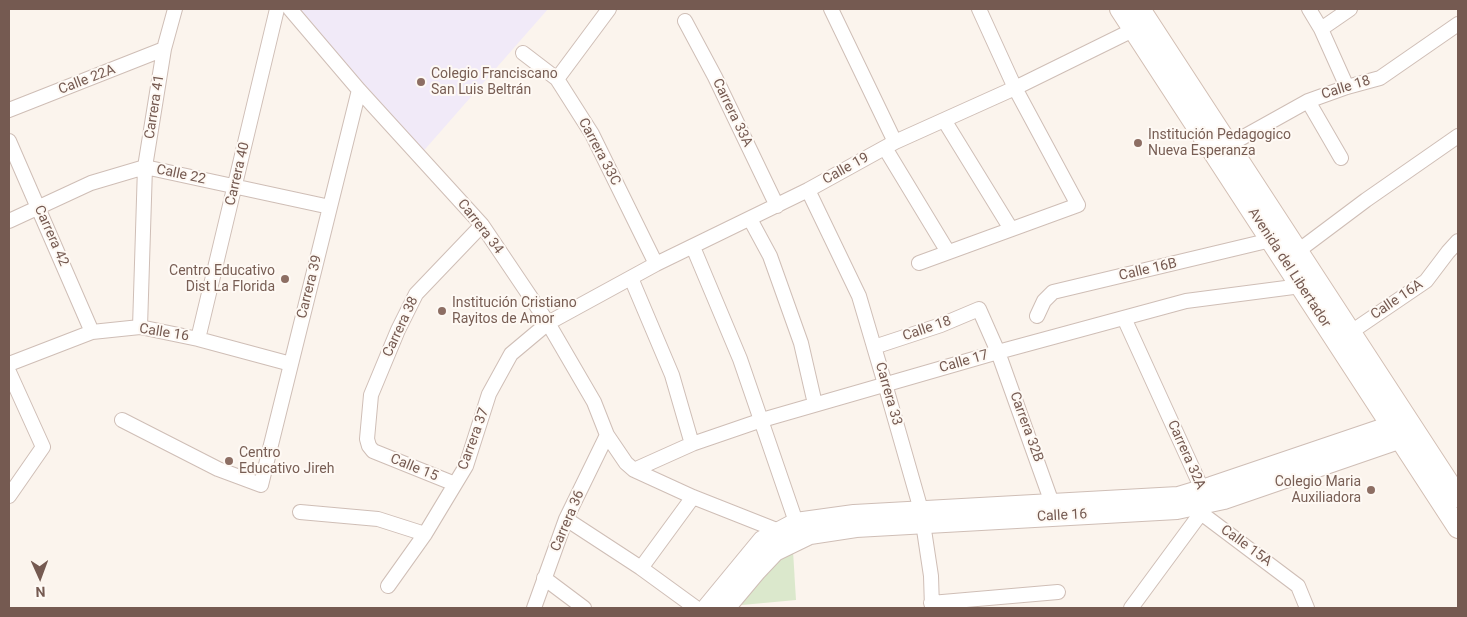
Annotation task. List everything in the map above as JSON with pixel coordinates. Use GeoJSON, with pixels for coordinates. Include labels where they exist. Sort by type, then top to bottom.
{"type":"FeatureCollection","features":[{"type":"Feature","properties":{"kind":"main road","name":"Avenida del Libertador"},"geometry":{"type":"LineString","coordinates":[[1120,9],[1141,20],[1229,145],[1350,332],[1458,528]]}},
{"type":"Feature","properties":{"kind":"main road","name":"Avenida del Libertador"},"geometry":{"type":"LineString","coordinates":[[1141,20],[1271,240],[1301,286],[1404,429]]}},
{"type":"Feature","properties":{"kind":"main road"},"geometry":{"type":"LineString","coordinates":[[1404,429],[1458,497]]}},
{"type":"Feature","properties":{"kind":"street","name":"Carrera 41"},"geometry":{"type":"LineString","coordinates":[[140,327],[146,168],[164,49],[175,9]]}},
{"type":"Feature","properties":{"kind":"street","name":"Carrera 40"},"geometry":{"type":"LineString","coordinates":[[198,339],[277,9]]}},
{"type":"Feature","properties":{"kind":"street","name":"Carrera 34"},"geometry":{"type":"LineString","coordinates":[[290,9],[359,90],[482,225],[548,323],[594,402],[607,435],[626,464],[634,470]]}},
{"type":"Feature","properties":{"kind":"street"},"geometry":{"type":"LineString","coordinates":[[557,79],[609,9]]}},
{"type":"Feature","properties":{"kind":"street"},"geometry":{"type":"LineString","coordinates":[[919,263],[1078,204],[1015,88],[978,9]]}},
{"type":"Feature","properties":{"kind":"street"},"geometry":{"type":"LineString","coordinates":[[1309,9],[1321,29],[1347,87]]}},
{"type":"Feature","properties":{"kind":"street"},"geometry":{"type":"LineString","coordinates":[[1321,29],[1350,9]]}},
{"type":"Feature","properties":{"kind":"street"},"geometry":{"type":"LineString","coordinates":[[833,14],[890,145],[948,252]]}},
{"type":"Feature","properties":{"kind":"street","name":"Calle 19"},"geometry":{"type":"LineString","coordinates":[[548,323],[656,264],[777,206],[890,145],[1015,88],[1141,20]]}},
{"type":"Feature","properties":{"kind":"street","name":"Carrera 33A"},"geometry":{"type":"LineString","coordinates":[[685,21],[715,77],[777,206]]}},
{"type":"Feature","properties":{"kind":"street","name":"Calle 18"},"geometry":{"type":"LineString","coordinates":[[1229,145],[1308,101],[1380,78],[1458,24]]}},
{"type":"Feature","properties":{"kind":"street","name":"Calle 22A"},"geometry":{"type":"LineString","coordinates":[[9,110],[164,49]]}},
{"type":"Feature","properties":{"kind":"street","name":"Carrera 33C"},"geometry":{"type":"LineString","coordinates":[[523,53],[557,79],[592,134],[656,264]]}},
{"type":"Feature","properties":{"kind":"street","name":"Carrera 39"},"geometry":{"type":"LineString","coordinates":[[122,420],[218,469],[261,485],[359,90]]}},
{"type":"Feature","properties":{"kind":"street"},"geometry":{"type":"LineString","coordinates":[[1308,101],[1341,158]]}},
{"type":"Feature","properties":{"kind":"street"},"geometry":{"type":"LineString","coordinates":[[944,120],[1011,229]]}},
{"type":"Feature","properties":{"kind":"street"},"geometry":{"type":"LineString","coordinates":[[1298,251],[1366,200],[1458,136]]}},
{"type":"Feature","properties":{"kind":"street","name":"Carrera 42"},"geometry":{"type":"LineString","coordinates":[[9,141],[92,332]]}},
{"type":"Feature","properties":{"kind":"street","name":"Calle 22"},"geometry":{"type":"LineString","coordinates":[[9,220],[91,183],[146,168],[330,207]]}},
{"type":"Feature","properties":{"kind":"street","name":"Carrera 33"},"geometry":{"type":"LineString","coordinates":[[808,190],[859,296],[921,517],[931,576],[932,606]]}},
{"type":"Feature","properties":{"kind":"street"},"geometry":{"type":"LineString","coordinates":[[750,219],[770,256],[798,334],[815,404]]}},
{"type":"Feature","properties":{"kind":"street","name":"Carrera 38"},"geometry":{"type":"LineString","coordinates":[[373,452],[367,439],[372,395],[398,330],[416,294],[482,225]]}},
{"type":"Feature","properties":{"kind":"street","name":"Calle 16B"},"geometry":{"type":"LineString","coordinates":[[1037,316],[1044,301],[1053,292],[1271,240]]}},
{"type":"Feature","properties":{"kind":"street","name":"Calle 16A"},"geometry":{"type":"LineString","coordinates":[[1350,332],[1426,281],[1458,241]]}},
{"type":"Feature","properties":{"kind":"street"},"geometry":{"type":"LineString","coordinates":[[693,247],[740,359],[796,522]]}},
{"type":"Feature","properties":{"kind":"street"},"geometry":{"type":"LineString","coordinates":[[630,278],[672,376],[692,444]]}},
{"type":"Feature","properties":{"kind":"street","name":"Calle 17"},"geometry":{"type":"LineString","coordinates":[[634,470],[692,444],[762,420],[998,352],[1186,301],[1301,286]]}},
{"type":"Feature","properties":{"kind":"street","name":"Calle 18"},"geometry":{"type":"LineString","coordinates":[[874,347],[941,325],[979,310]]}},
{"type":"Feature","properties":{"kind":"street","name":"Carrera 32B"},"geometry":{"type":"LineString","coordinates":[[979,310],[998,352],[1052,503]]}},
{"type":"Feature","properties":{"kind":"street","name":"Carrera 32A"},"geometry":{"type":"LineString","coordinates":[[1124,318],[1203,502]]}},
{"type":"Feature","properties":{"kind":"street","name":"Carrera 37"},"geometry":{"type":"LineString","coordinates":[[388,586],[425,534],[466,466],[489,394],[511,354],[548,323]]}},
{"type":"Feature","properties":{"kind":"street","name":"Calle 16"},"geometry":{"type":"LineString","coordinates":[[9,364],[92,332],[140,327],[198,339],[291,364]]}},
{"type":"Feature","properties":{"kind":"street"},"geometry":{"type":"LineString","coordinates":[[9,372],[43,447],[9,496]]}},
{"type":"Feature","properties":{"kind":"street","name":"Calle 16"},"geometry":{"type":"LineString","coordinates":[[706,608],[762,540],[796,522],[854,514],[921,517],[1177,510],[1404,429]]}},
{"type":"Feature","properties":{"kind":"street","name":"Carrera 36"},"geometry":{"type":"LineString","coordinates":[[534,608],[566,519],[607,435]]}},
{"type":"Feature","properties":{"kind":"street","name":"Calle 15"},"geometry":{"type":"LineString","coordinates":[[373,452],[455,484]]}},
{"type":"Feature","properties":{"kind":"street"},"geometry":{"type":"LineString","coordinates":[[634,470],[693,497],[780,531]]}},
{"type":"Feature","properties":{"kind":"street","name":"Calle 16"},"geometry":{"type":"LineString","coordinates":[[726,608],[775,552],[810,535],[921,517],[1052,503],[1178,496],[1203,502]]}},
{"type":"Feature","properties":{"kind":"street"},"geometry":{"type":"LineString","coordinates":[[641,568],[693,497]]}},
{"type":"Feature","properties":{"kind":"street"},"geometry":{"type":"LineString","coordinates":[[1131,608],[1203,502]]}},
{"type":"Feature","properties":{"kind":"street","name":"Calle 15A"},"geometry":{"type":"LineString","coordinates":[[1203,502],[1298,586],[1307,608]]}},
{"type":"Feature","properties":{"kind":"street"},"geometry":{"type":"LineString","coordinates":[[300,512],[378,519],[425,534]]}},
{"type":"Feature","properties":{"kind":"street"},"geometry":{"type":"LineString","coordinates":[[566,519],[641,568],[696,608]]}},
{"type":"Feature","properties":{"kind":"street"},"geometry":{"type":"LineString","coordinates":[[544,578],[584,608]]}},
{"type":"Feature","properties":{"kind":"street"},"geometry":{"type":"LineString","coordinates":[[932,606],[1058,592]]}},
{"type":"Feature","properties":{"kind":"shaded area","name":"Colegio Franciscano San Luis Beltrán"},"geometry":{"type":"Polygon","coordinates":[[[295,9],[548,9],[420,155],[295,9]]]}},
{"type":"Feature","properties":{"kind":"green space"},"geometry":{"type":"Polygon","coordinates":[[[793,551],[796,600],[742,605],[743,595],[776,559],[793,551]]]}},
{"type":"Feature","properties":{"kind":"place","name":"Colegio Franciscano San Luis Beltrán"},"geometry":{"type":"Point","coordinates":[421,82]}},
{"type":"Feature","properties":{"kind":"place","name":"Institución Pedagogico Nueva Esperanza"},"geometry":{"type":"Point","coordinates":[1138,143]}},
{"type":"Feature","properties":{"kind":"place","name":"Centro Educativo Dist La Florida"},"geometry":{"type":"Point","coordinates":[285,279]}},
{"type":"Feature","properties":{"kind":"place","name":"Institución Cristiano Rayitos de Amor"},"geometry":{"type":"Point","coordinates":[442,311]}},
{"type":"Feature","properties":{"kind":"place","name":"Centro Educativo Jireh"},"geometry":{"type":"Point","coordinates":[229,461]}},
{"type":"Feature","properties":{"kind":"place","name":"Colegio Maria Auxiliadora"},"geometry":{"type":"Point","coordinates":[1371,490]}}]}
